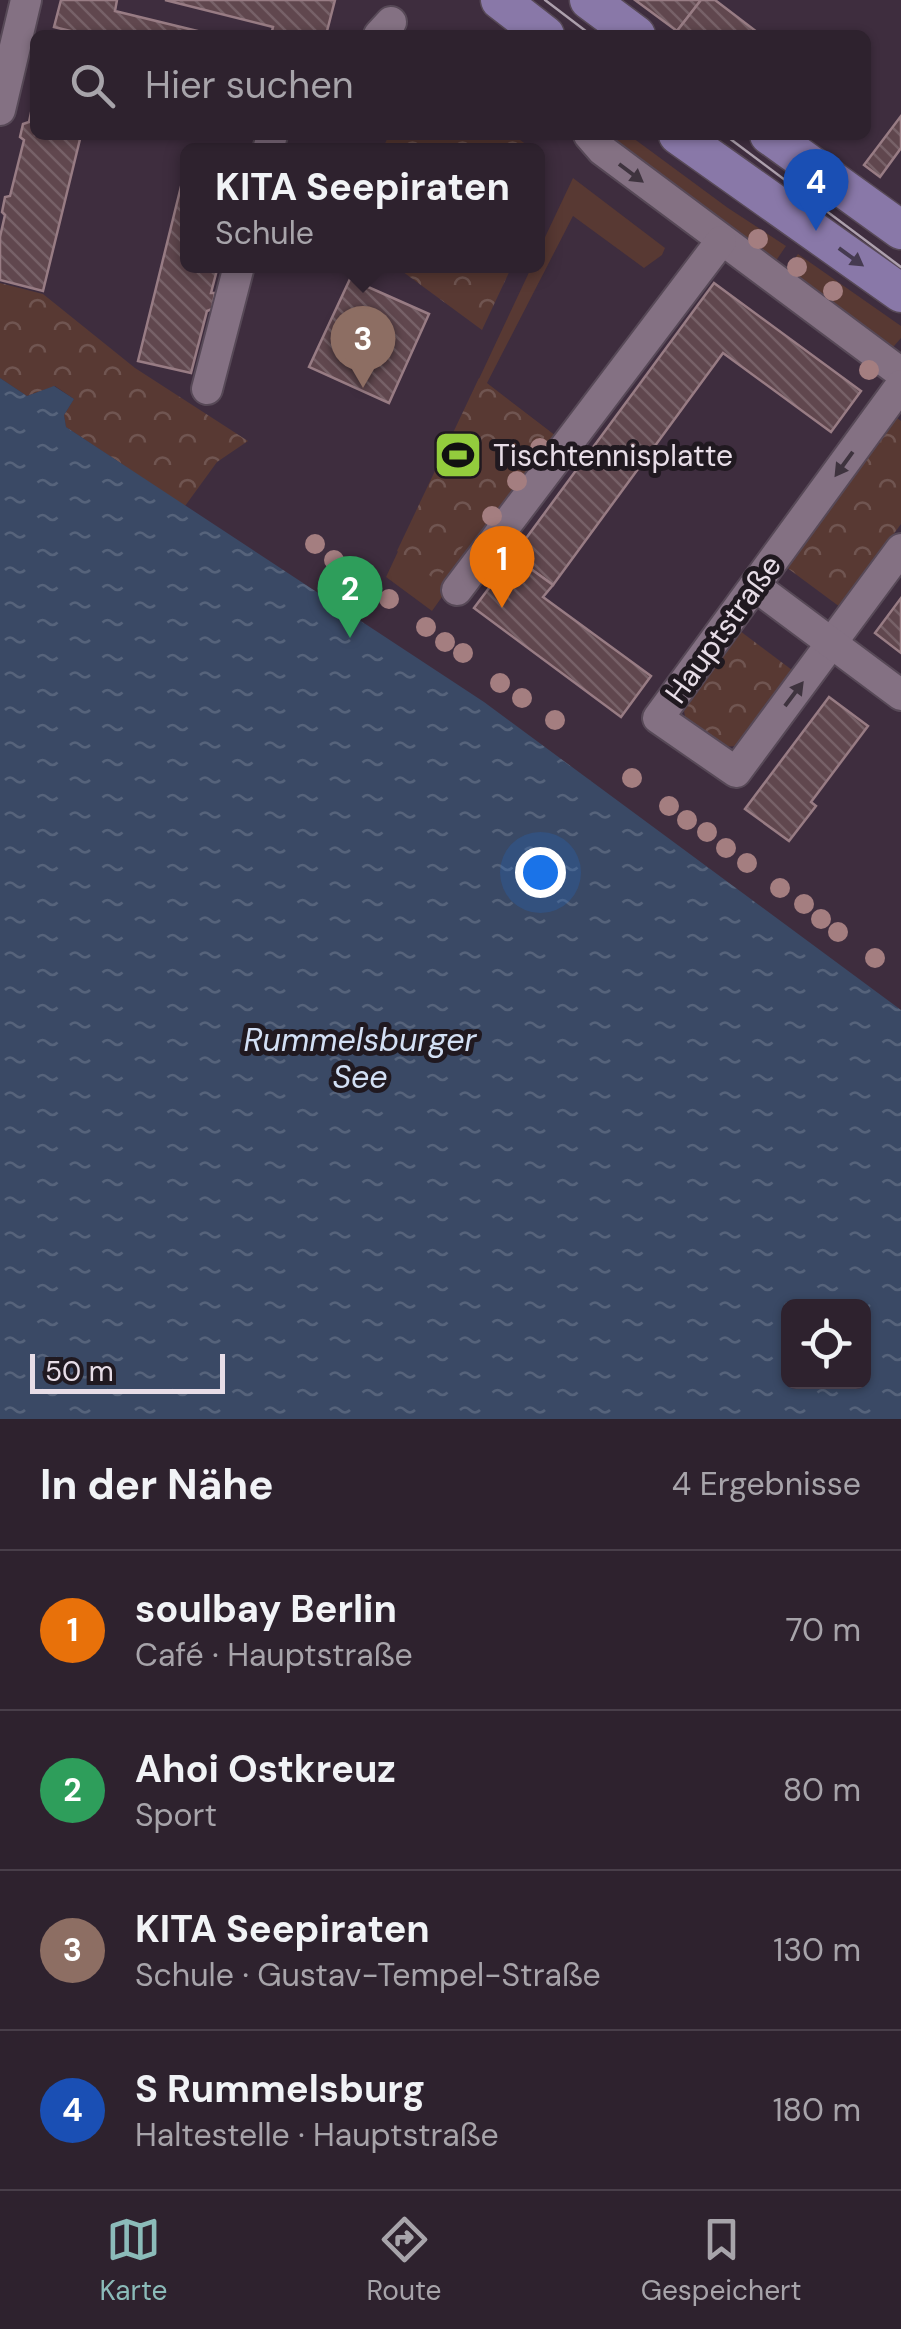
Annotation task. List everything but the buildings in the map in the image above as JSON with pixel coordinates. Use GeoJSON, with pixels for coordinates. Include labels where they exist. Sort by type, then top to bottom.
{"type":"FeatureCollection","features":[{"type":"Feature","properties":{"kind":"main road"},"geometry":{"type":"LineString","coordinates":[[500,0],[539,30]]}},
{"type":"Feature","properties":{"kind":"main road"},"geometry":{"type":"LineString","coordinates":[[589,0],[629,30]]}},
{"type":"Feature","properties":{"kind":"main road"},"geometry":{"type":"LineString","coordinates":[[685,140],[901,293]]}},
{"type":"Feature","properties":{"kind":"main road"},"geometry":{"type":"LineString","coordinates":[[776,140],[901,230]]}},
{"type":"Feature","properties":{"kind":"street"},"geometry":{"type":"LineString","coordinates":[[0,110],[26,0]]}},
{"type":"Feature","properties":{"kind":"street"},"geometry":{"type":"LineString","coordinates":[[593,140],[721,241],[901,373]]}},
{"type":"Feature","properties":{"kind":"street"},"geometry":{"type":"LineString","coordinates":[[457,590],[721,241]]}},
{"type":"Feature","properties":{"kind":"street"},"geometry":{"type":"LineString","coordinates":[[207,389],[237,273]]}},
{"type":"Feature","properties":{"kind":"street","name":"Hauptstraße"},"geometry":{"type":"LineString","coordinates":[[901,385],[658,718],[736,772],[901,549]]}},
{"type":"Feature","properties":{"kind":"street"},"geometry":{"type":"LineString","coordinates":[[754,586],[901,695]]}},
{"type":"Feature","properties":{"kind":"green space"},"geometry":{"type":"Polygon","coordinates":[[[520,140],[524,143],[385,143],[520,140]]]}},
{"type":"Feature","properties":{"kind":"green space"},"geometry":{"type":"Polygon","coordinates":[[[612,140],[636,140],[786,246],[771,268],[612,140]]]}},
{"type":"Feature","properties":{"kind":"green space"},"geometry":{"type":"Polygon","coordinates":[[[573,178],[665,248],[644,268],[573,216],[545,270],[545,237],[573,178]]]}},
{"type":"Feature","properties":{"kind":"green space"},"geometry":{"type":"Polygon","coordinates":[[[798,254],[901,326],[901,338],[888,353],[884,342],[792,274],[782,276],[798,254]]]}},
{"type":"Feature","properties":{"kind":"green space"},"geometry":{"type":"Polygon","coordinates":[[[405,273],[509,273],[482,330],[405,273]]]}},
{"type":"Feature","properties":{"kind":"green space"},"geometry":{"type":"Polygon","coordinates":[[[529,273],[544,273],[487,383],[556,436],[432,611],[386,577],[529,273]]]}},
{"type":"Feature","properties":{"kind":"green space"},"geometry":{"type":"Polygon","coordinates":[[[0,283],[43,294],[135,368],[248,441],[217,462],[185,506],[66,427],[64,415],[74,399],[55,386],[27,396],[0,378],[0,283]]]}},
{"type":"Feature","properties":{"kind":"green space"},"geometry":{"type":"Polygon","coordinates":[[[479,378],[549,431],[437,581],[397,551],[479,378]]]}},
{"type":"Feature","properties":{"kind":"green space"},"geometry":{"type":"Polygon","coordinates":[[[897,418],[901,421],[901,524],[840,607],[786,567],[897,418]]]}},
{"type":"Feature","properties":{"kind":"green space"},"geometry":{"type":"Polygon","coordinates":[[[740,631],[792,670],[738,746],[719,747],[686,722],[684,711],[740,631]]]}},
{"type":"Feature","properties":{"kind":"water","name":"Rummelsburger See"},"geometry":{"type":"Polygon","coordinates":[[[0,378],[27,396],[54,386],[74,399],[64,415],[66,427],[484,702],[901,1010],[901,1419],[0,1419],[0,378]]]}},
{"type":"Feature","properties":{"kind":"tram line"},"geometry":{"type":"LineString","coordinates":[[545,0],[584,30]]}},
{"type":"Feature","properties":{"kind":"tram line"},"geometry":{"type":"LineString","coordinates":[[732,140],[901,267]]}},
{"type":"Feature","properties":{"kind":"place","name":"S Rummelsburg"},"geometry":{"type":"Point","coordinates":[816,231]}},
{"type":"Feature","properties":{"kind":"place","name":"KITA Seepiraten"},"geometry":{"type":"Point","coordinates":[363,388]}},
{"type":"Feature","properties":{"kind":"place","name":"Tischtennisplatte"},"geometry":{"type":"Point","coordinates":[458,455]}},
{"type":"Feature","properties":{"kind":"place","name":"soulbay Berlin"},"geometry":{"type":"Point","coordinates":[502,608]}},
{"type":"Feature","properties":{"kind":"place","name":"Ahoi Ostkreuz"},"geometry":{"type":"Point","coordinates":[350,638]}}]}
